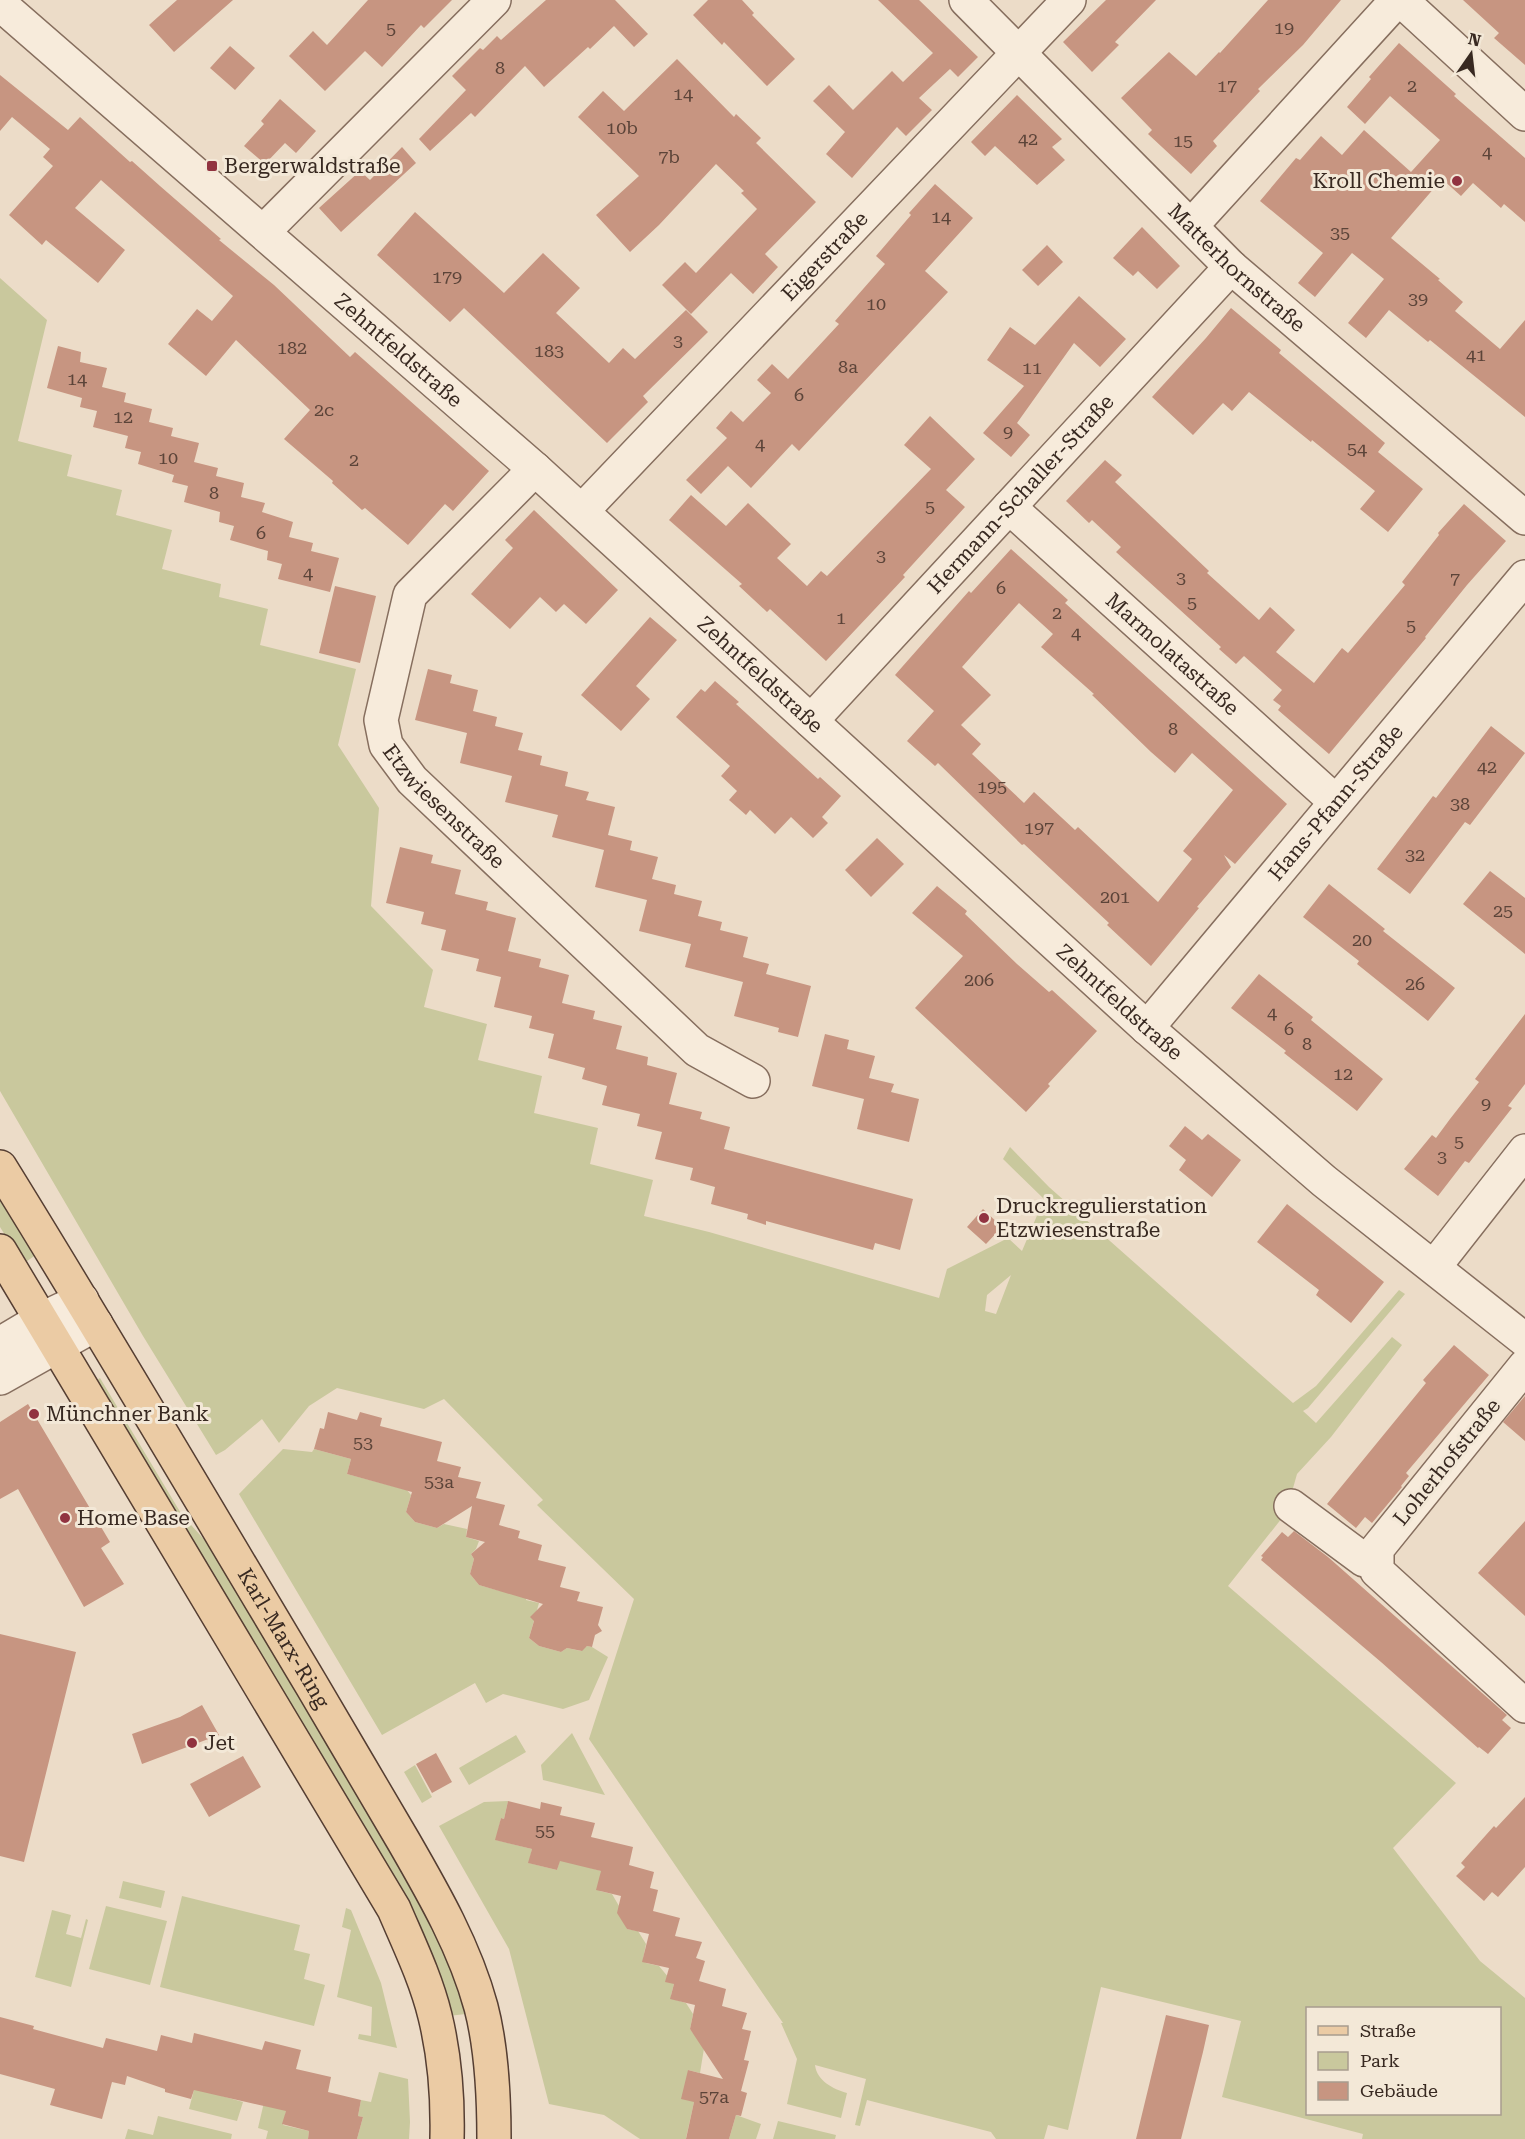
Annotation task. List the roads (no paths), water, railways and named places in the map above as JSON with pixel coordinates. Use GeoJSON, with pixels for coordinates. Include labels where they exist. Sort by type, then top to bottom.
{"type":"FeatureCollection","features":[{"type":"Feature","properties":{"kind":"main road","name":"Karl-Marx-Ring"},"geometry":{"type":"LineString","coordinates":[[0,1167],[89,1312],[433,1893],[459,1948],[481,2007],[491,2070],[494,2139]]}},
{"type":"Feature","properties":{"kind":"main road"},"geometry":{"type":"LineString","coordinates":[[0,1251],[393,1909],[420,1969],[435,2014],[448,2095],[447,2139]]}},
{"type":"Feature","properties":{"kind":"street"},"geometry":{"type":"LineString","coordinates":[[263,232],[494,0]]}},
{"type":"Feature","properties":{"kind":"street","name":"Matterhornstraße"},"geometry":{"type":"LineString","coordinates":[[966,0],[1231,267],[1525,518]]}},
{"type":"Feature","properties":{"kind":"street","name":"Eigerstraße"},"geometry":{"type":"LineString","coordinates":[[582,511],[1069,0]]}},
{"type":"Feature","properties":{"kind":"street"},"geometry":{"type":"LineString","coordinates":[[1191,226],[1399,0],[1525,114]]}},
{"type":"Feature","properties":{"kind":"street","name":"Zehntfeldstraße"},"geometry":{"type":"LineString","coordinates":[[0,4],[535,469],[1147,1028],[1324,1181],[1525,1340]]}},
{"type":"Feature","properties":{"kind":"street","name":"Hermann-Schaller-Straße"},"geometry":{"type":"LineString","coordinates":[[811,721],[1231,267]]}},
{"type":"Feature","properties":{"kind":"street","name":"Etzwiesenstraße"},"geometry":{"type":"LineString","coordinates":[[535,469],[410,595],[381,720],[386,745],[412,780],[697,1050],[753,1081]]}},
{"type":"Feature","properties":{"kind":"street","name":"Marmolatastraße"},"geometry":{"type":"LineString","coordinates":[[1009,507],[1336,802]]}},
{"type":"Feature","properties":{"kind":"street","name":"Hans-Pfann-Straße"},"geometry":{"type":"LineString","coordinates":[[1147,1028],[1525,577]]}},
{"type":"Feature","properties":{"kind":"street"},"geometry":{"type":"LineString","coordinates":[[1434,1268],[1525,1151]]}},
{"type":"Feature","properties":{"kind":"street"},"geometry":{"type":"LineString","coordinates":[[0,1344],[50,1332],[89,1312]]}},
{"type":"Feature","properties":{"kind":"street"},"geometry":{"type":"LineString","coordinates":[[0,1378],[50,1332]]}},
{"type":"Feature","properties":{"kind":"street","name":"Loherhofstraße"},"geometry":{"type":"LineString","coordinates":[[1376,1561],[1377,1549],[1525,1366]]}},
{"type":"Feature","properties":{"kind":"street"},"geometry":{"type":"LineString","coordinates":[[1291,1506],[1364,1560],[1376,1561],[1377,1571],[1525,1706]]}},
{"type":"Feature","properties":{"kind":"place","name":"Bergerwaldstraße"},"geometry":{"type":"Point","coordinates":[212,166]}},
{"type":"Feature","properties":{"kind":"place","name":"Kroll Chemie"},"geometry":{"type":"Point","coordinates":[1457,181]}},
{"type":"Feature","properties":{"kind":"place","name":"Druckregulierstation Etzwiesenstraße"},"geometry":{"type":"Point","coordinates":[984,1218]}},
{"type":"Feature","properties":{"kind":"place","name":"Münchner Bank"},"geometry":{"type":"Point","coordinates":[34,1414]}},
{"type":"Feature","properties":{"kind":"place","name":"Home Base"},"geometry":{"type":"Point","coordinates":[65,1518]}},
{"type":"Feature","properties":{"kind":"place","name":"Jet"},"geometry":{"type":"Point","coordinates":[192,1743]}}]}
